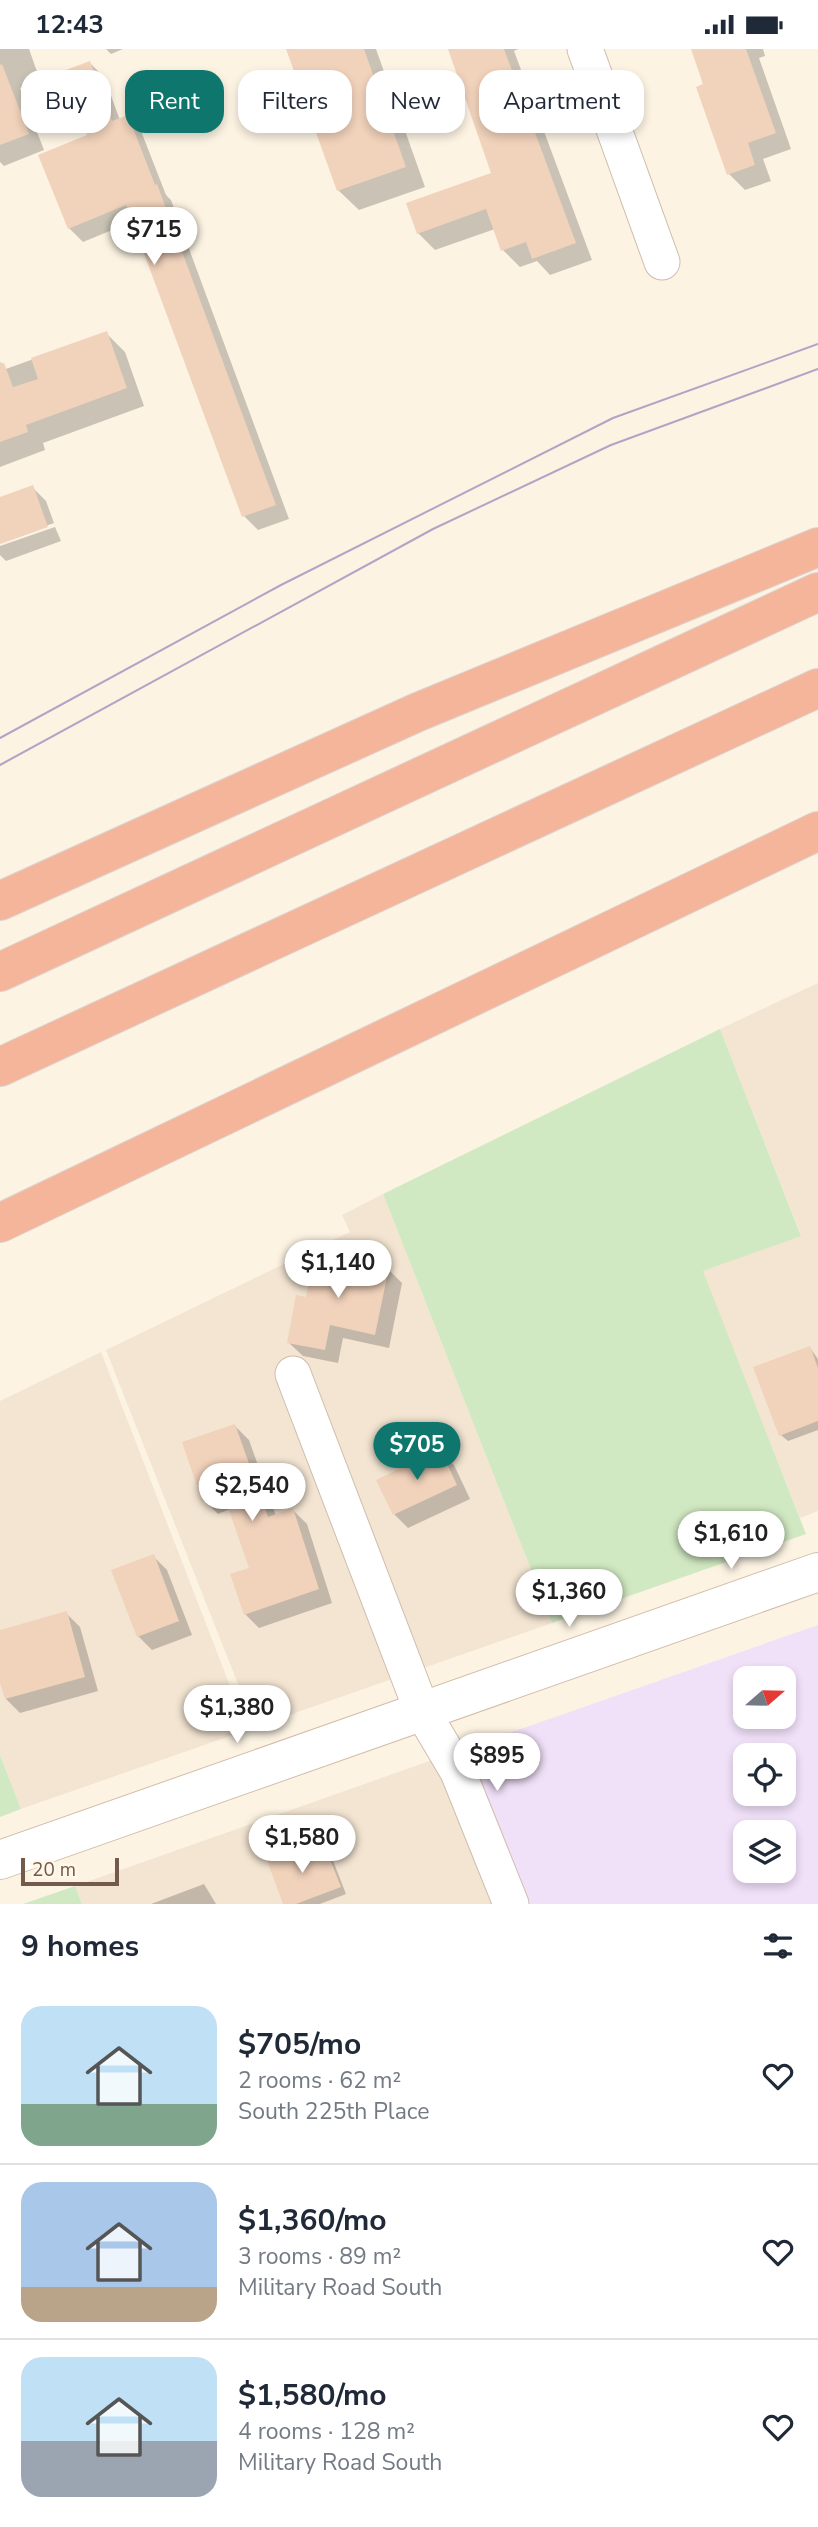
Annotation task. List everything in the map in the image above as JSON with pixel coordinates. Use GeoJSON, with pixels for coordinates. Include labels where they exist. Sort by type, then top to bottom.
{"type":"FeatureCollection","features":[{"type":"Feature","properties":{"kind":"highway"},"geometry":{"type":"LineString","coordinates":[[0,901],[418,712],[818,547]]}},
{"type":"Feature","properties":{"kind":"highway"},"geometry":{"type":"LineString","coordinates":[[0,972],[818,592]]}},
{"type":"Feature","properties":{"kind":"highway"},"geometry":{"type":"LineString","coordinates":[[0,1067],[818,688]]}},
{"type":"Feature","properties":{"kind":"highway"},"geometry":{"type":"LineString","coordinates":[[0,1223],[818,831]]}},
{"type":"Feature","properties":{"kind":"main road"},"geometry":{"type":"LineString","coordinates":[[0,1860],[818,1572]]}},
{"type":"Feature","properties":{"kind":"street"},"geometry":{"type":"LineString","coordinates":[[585,49],[662,262]]}},
{"type":"Feature","properties":{"kind":"street"},"geometry":{"type":"LineString","coordinates":[[293,1374],[422,1711],[458,1772],[511,1904]]}},
{"type":"Feature","properties":{"kind":"shaded area"},"geometry":{"type":"Polygon","coordinates":[[[818,983],[818,1511],[800,1518],[702,1271],[801,1235],[720,1029],[818,983]]]}},
{"type":"Feature","properties":{"kind":"shaded area"},"geometry":{"type":"Polygon","coordinates":[[[383,1194],[552,1623],[255,1727],[106,1350],[350,1232],[342,1215],[383,1194]]]}},
{"type":"Feature","properties":{"kind":"shaded area"},"geometry":{"type":"Polygon","coordinates":[[[101,1352],[247,1730],[21,1809],[0,1755],[0,1401],[101,1352]]]}},
{"type":"Feature","properties":{"kind":"shaded area"},"geometry":{"type":"Polygon","coordinates":[[[818,1625],[818,1904],[518,1904],[458,1751],[818,1625]]]}},
{"type":"Feature","properties":{"kind":"shaded area"},"geometry":{"type":"Polygon","coordinates":[[[458,1751],[518,1904],[82,1904],[75,1886],[458,1751]]]}},
{"type":"Feature","properties":{"kind":"green space"},"geometry":{"type":"Polygon","coordinates":[[[720,1029],[801,1236],[703,1271],[806,1534],[552,1623],[383,1194],[720,1029]]]}},
{"type":"Feature","properties":{"kind":"green space"},"geometry":{"type":"Polygon","coordinates":[[[0,1755],[21,1809],[0,1817],[0,1755]]]}},
{"type":"Feature","properties":{"kind":"green space"},"geometry":{"type":"Polygon","coordinates":[[[75,1886],[82,1904],[23,1904],[75,1886]]]}},
{"type":"Feature","properties":{"kind":"building"},"geometry":{"type":"Polygon","coordinates":[[[286,49],[364,49],[371,70],[366,70],[366,133],[394,133],[406,167],[337,191],[316,133],[352,133],[352,70],[294,70],[286,49]]]}},
{"type":"Feature","properties":{"kind":"building"},"geometry":{"type":"Polygon","coordinates":[[[448,49],[504,49],[512,70],[479,70],[479,133],[535,133],[576,243],[532,259],[526,242],[501,251],[486,209],[417,234],[406,203],[491,173],[465,98],[465,70],[455,70],[448,49]]]}},
{"type":"Feature","properties":{"kind":"building"},"geometry":{"type":"Polygon","coordinates":[[[691,49],[746,49],[776,133],[748,143],[755,165],[727,175],[696,87],[703,84],[691,49]]]}},
{"type":"Feature","properties":{"kind":"building"},"geometry":{"type":"Polygon","coordinates":[[[90,61],[93,70],[66,70],[90,61]]]}},
{"type":"Feature","properties":{"kind":"building"},"geometry":{"type":"Polygon","coordinates":[[[2,64],[21,113],[21,133],[29,134],[0,145],[2,64]]]}},
{"type":"Feature","properties":{"kind":"building"},"geometry":{"type":"Polygon","coordinates":[[[125,116],[125,133],[135,133],[155,185],[157,184],[276,505],[242,517],[126,205],[68,229],[38,155],[87,135],[86,133],[111,133],[111,118],[112,121],[125,116]]]}},
{"type":"Feature","properties":{"kind":"building"},"geometry":{"type":"Polygon","coordinates":[[[107,331],[127,388],[26,425],[28,432],[0,442],[0,363],[4,363],[13,387],[38,379],[31,358],[107,331]]]}},
{"type":"Feature","properties":{"kind":"building"},"geometry":{"type":"Polygon","coordinates":[[[33,485],[48,527],[0,544],[0,497],[33,485]]]}},
{"type":"Feature","properties":{"kind":"building"},"geometry":{"type":"Polygon","coordinates":[[[315,1252],[389,1267],[375,1335],[330,1325],[325,1350],[287,1343],[296,1295],[306,1297],[315,1252]]]}},
{"type":"Feature","properties":{"kind":"building"},"geometry":{"type":"Polygon","coordinates":[[[810,1346],[818,1368],[818,1421],[779,1436],[753,1367],[810,1346]]]}},
{"type":"Feature","properties":{"kind":"building"},"geometry":{"type":"Polygon","coordinates":[[[235,1424],[268,1517],[293,1508],[319,1589],[244,1615],[230,1574],[249,1568],[223,1493],[202,1501],[182,1442],[235,1424]]]}},
{"type":"Feature","properties":{"kind":"building"},"geometry":{"type":"Polygon","coordinates":[[[440,1449],[457,1485],[393,1515],[376,1480],[440,1449]]]}},
{"type":"Feature","properties":{"kind":"building"},"geometry":{"type":"Polygon","coordinates":[[[154,1554],[179,1621],[137,1637],[111,1570],[154,1554]]]}},
{"type":"Feature","properties":{"kind":"building"},"geometry":{"type":"Polygon","coordinates":[[[67,1611],[85,1677],[5,1699],[0,1683],[0,1630],[67,1611]]]}},
{"type":"Feature","properties":{"kind":"building"},"geometry":{"type":"Polygon","coordinates":[[[293,1844],[298,1859],[326,1849],[341,1887],[296,1904],[283,1904],[265,1855],[293,1844]]]}},
{"type":"Feature","properties":{"kind":"tram line"},"geometry":{"type":"LineString","coordinates":[[0,738],[281,585],[613,418],[818,344]]}},
{"type":"Feature","properties":{"kind":"tram line"},"geometry":{"type":"LineString","coordinates":[[0,765],[433,529],[611,445],[818,369]]}}]}
